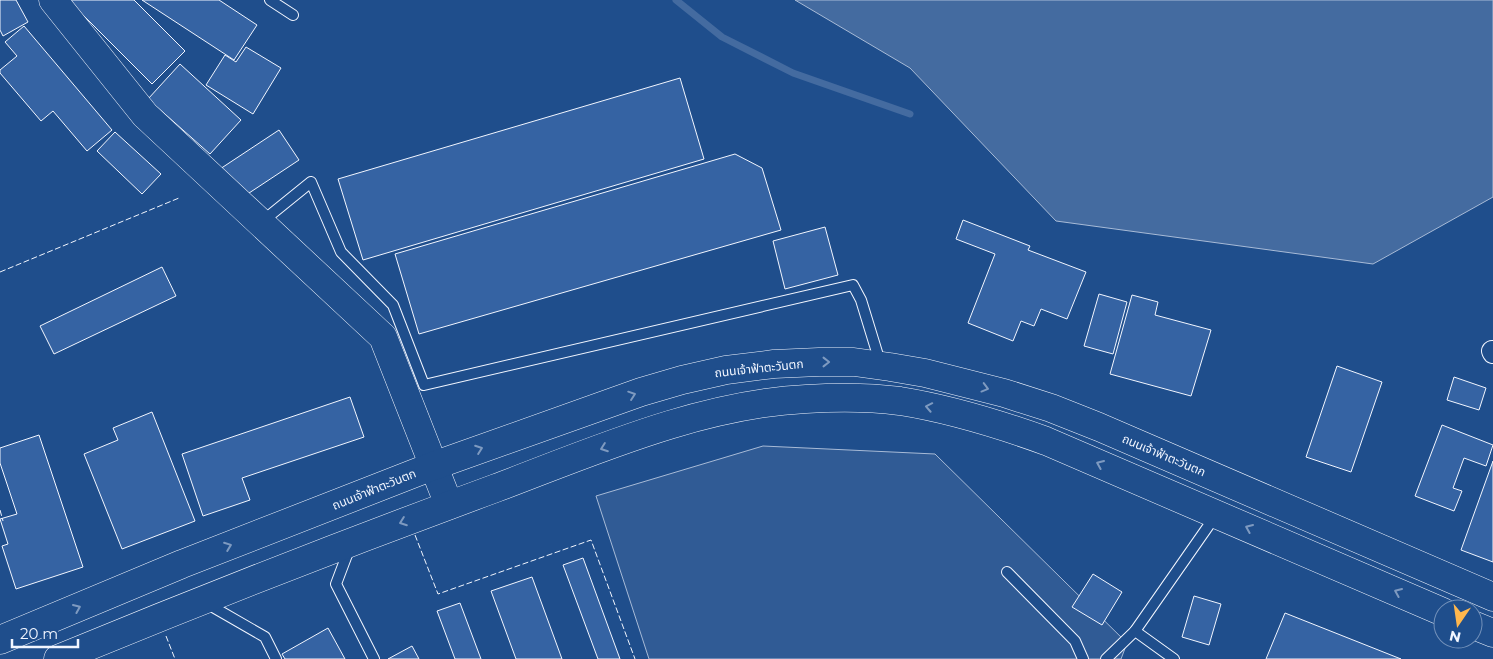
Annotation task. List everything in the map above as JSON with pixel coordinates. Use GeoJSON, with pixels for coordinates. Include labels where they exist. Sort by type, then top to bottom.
{"type":"FeatureCollection","features":[{"type":"Feature","properties":{"kind":"main road"},"geometry":{"type":"LineString","coordinates":[[53,0],[145,115],[383,337],[448,505]]}},
{"type":"Feature","properties":{"kind":"main road","name":"ถนนเจ้าฟ้าตะวันตก"},"geometry":{"type":"LineString","coordinates":[[0,640],[182,564],[433,466],[641,392],[708,374],[774,364],[854,362],[881,366],[960,381],[1051,408],[1489,589]]}},
{"type":"Feature","properties":{"kind":"main road"},"geometry":{"type":"LineString","coordinates":[[58,659],[201,600],[649,430],[711,414],[772,402],[804,399],[865,398],[899,401],[938,408],[1012,429],[1046,441],[1433,608]]}},
{"type":"Feature","properties":{"kind":"lane"},"geometry":{"type":"LineString","coordinates":[[270,0],[294,15]]}},
{"type":"Feature","properties":{"kind":"lane"},"geometry":{"type":"LineString","coordinates":[[262,224],[269,216],[311,182],[341,252],[393,305],[424,385],[853,285],[860,300],[881,366]]}},
{"type":"Feature","properties":{"kind":"lane"},"geometry":{"type":"LineString","coordinates":[[1106,659],[1136,631],[1217,515]]}},
{"type":"Feature","properties":{"kind":"lane"},"geometry":{"type":"LineString","coordinates":[[351,542],[336,584],[374,659]]}},
{"type":"Feature","properties":{"kind":"lane"},"geometry":{"type":"LineString","coordinates":[[1007,572],[1074,641],[1083,659]]}},
{"type":"Feature","properties":{"kind":"lane"},"geometry":{"type":"LineString","coordinates":[[201,600],[265,637],[276,659]]}},
{"type":"Feature","properties":{"kind":"lane"},"geometry":{"type":"LineString","coordinates":[[1136,631],[1174,659]]}},
{"type":"Feature","properties":{"kind":"shaded area"},"geometry":{"type":"Polygon","coordinates":[[[795,0],[1493,0],[1493,197],[1373,264],[1056,221],[910,68],[795,0]]]}},
{"type":"Feature","properties":{"kind":"shaded area"},"geometry":{"type":"Polygon","coordinates":[[[763,446],[935,454],[1127,643],[1121,659],[649,659],[596,496],[763,446]]]}},
{"type":"Feature","properties":{"kind":"building"},"geometry":{"type":"Polygon","coordinates":[[[0,0],[16,0],[28,22],[3,36],[0,30],[0,0]]]}},
{"type":"Feature","properties":{"kind":"building"},"geometry":{"type":"Polygon","coordinates":[[[68,0],[134,0],[185,51],[152,84],[68,0]]]}},
{"type":"Feature","properties":{"kind":"building"},"geometry":{"type":"Polygon","coordinates":[[[142,0],[219,0],[257,25],[234,60],[142,0]]]}},
{"type":"Feature","properties":{"kind":"building"},"geometry":{"type":"Polygon","coordinates":[[[24,26],[112,130],[87,151],[53,111],[41,121],[0,73],[0,70],[17,56],[5,42],[24,26]]]}},
{"type":"Feature","properties":{"kind":"building"},"geometry":{"type":"Polygon","coordinates":[[[246,47],[281,68],[253,114],[206,85],[225,55],[236,62],[246,47]]]}},
{"type":"Feature","properties":{"kind":"building"},"geometry":{"type":"Polygon","coordinates":[[[180,64],[241,120],[210,154],[148,99],[180,64]]]}},
{"type":"Feature","properties":{"kind":"building"},"geometry":{"type":"Polygon","coordinates":[[[680,78],[704,159],[363,260],[338,179],[680,78]]]}},
{"type":"Feature","properties":{"kind":"building"},"geometry":{"type":"Polygon","coordinates":[[[279,130],[299,160],[240,199],[220,169],[279,130]]]}},
{"type":"Feature","properties":{"kind":"building"},"geometry":{"type":"Polygon","coordinates":[[[115,132],[161,174],[142,194],[97,151],[115,132]]]}},
{"type":"Feature","properties":{"kind":"building"},"geometry":{"type":"Polygon","coordinates":[[[735,154],[762,168],[781,230],[419,334],[395,254],[735,154]]]}},
{"type":"Feature","properties":{"kind":"building"},"geometry":{"type":"Polygon","coordinates":[[[963,220],[1030,246],[1028,250],[1086,272],[1067,319],[1041,309],[1034,326],[1021,321],[1013,341],[968,323],[995,254],[956,239],[963,220]]]}},
{"type":"Feature","properties":{"kind":"building"},"geometry":{"type":"Polygon","coordinates":[[[825,227],[838,275],[785,289],[773,241],[825,227]]]}},
{"type":"Feature","properties":{"kind":"building"},"geometry":{"type":"Polygon","coordinates":[[[162,267],[176,296],[54,354],[40,326],[162,267]]]}},
{"type":"Feature","properties":{"kind":"building"},"geometry":{"type":"Polygon","coordinates":[[[1099,294],[1127,302],[1113,354],[1084,346],[1099,294]]]}},
{"type":"Feature","properties":{"kind":"building"},"geometry":{"type":"Polygon","coordinates":[[[1132,295],[1158,302],[1155,315],[1211,330],[1191,396],[1110,374],[1132,295]]]}},
{"type":"Feature","properties":{"kind":"building"},"geometry":{"type":"Polygon","coordinates":[[[1337,366],[1382,382],[1351,472],[1306,457],[1337,366]]]}},
{"type":"Feature","properties":{"kind":"building"},"geometry":{"type":"Polygon","coordinates":[[[1454,377],[1486,388],[1479,410],[1447,400],[1454,377]]]}},
{"type":"Feature","properties":{"kind":"building"},"geometry":{"type":"Polygon","coordinates":[[[350,397],[364,437],[242,478],[250,500],[203,516],[182,454],[350,397]]]}},
{"type":"Feature","properties":{"kind":"building"},"geometry":{"type":"Polygon","coordinates":[[[152,412],[195,521],[122,549],[84,454],[118,440],[113,428],[152,412]]]}},
{"type":"Feature","properties":{"kind":"building"},"geometry":{"type":"Polygon","coordinates":[[[1442,425],[1493,445],[1486,466],[1464,458],[1453,488],[1462,491],[1454,511],[1415,496],[1442,425]]]}},
{"type":"Feature","properties":{"kind":"building"},"geometry":{"type":"Polygon","coordinates":[[[39,435],[83,567],[16,589],[2,546],[8,544],[0,519],[17,514],[0,463],[0,448],[39,435]]]}},
{"type":"Feature","properties":{"kind":"building"},"geometry":{"type":"Polygon","coordinates":[[[1493,461],[1493,562],[1461,550],[1493,461]]]}},
{"type":"Feature","properties":{"kind":"building"},"geometry":{"type":"Polygon","coordinates":[[[583,558],[620,659],[598,659],[563,565],[583,558]]]}},
{"type":"Feature","properties":{"kind":"building"},"geometry":{"type":"Polygon","coordinates":[[[1093,574],[1122,592],[1102,625],[1072,607],[1093,574]]]}},
{"type":"Feature","properties":{"kind":"building"},"geometry":{"type":"Polygon","coordinates":[[[532,577],[562,659],[516,659],[491,591],[532,577]]]}},
{"type":"Feature","properties":{"kind":"building"},"geometry":{"type":"Polygon","coordinates":[[[1194,596],[1221,604],[1209,645],[1182,637],[1194,596]]]}},
{"type":"Feature","properties":{"kind":"building"},"geometry":{"type":"Polygon","coordinates":[[[460,603],[481,659],[455,659],[437,611],[460,603]]]}},
{"type":"Feature","properties":{"kind":"building"},"geometry":{"type":"Polygon","coordinates":[[[1285,613],[1401,659],[1266,659],[1285,613]]]}},
{"type":"Feature","properties":{"kind":"building"},"geometry":{"type":"Polygon","coordinates":[[[328,628],[345,659],[285,659],[282,654],[328,628]]]}},
{"type":"Feature","properties":{"kind":"building"},"geometry":{"type":"Polygon","coordinates":[[[412,646],[419,659],[388,659],[412,646]]]}},
{"type":"Feature","properties":{"kind":"waterway"},"geometry":{"type":"LineString","coordinates":[[676,0],[722,37],[793,73],[910,114]]}},
{"type":"Feature","properties":{"kind":"fence"},"geometry":{"type":"LineString","coordinates":[[0,272],[179,198]]}},
{"type":"Feature","properties":{"kind":"fence"},"geometry":{"type":"LineString","coordinates":[[0,510],[3,521]]}},
{"type":"Feature","properties":{"kind":"fence"},"geometry":{"type":"LineString","coordinates":[[415,535],[438,594],[591,540],[635,659]]}},
{"type":"Feature","properties":{"kind":"fence"},"geometry":{"type":"LineString","coordinates":[[166,636],[175,659]]}}]}
